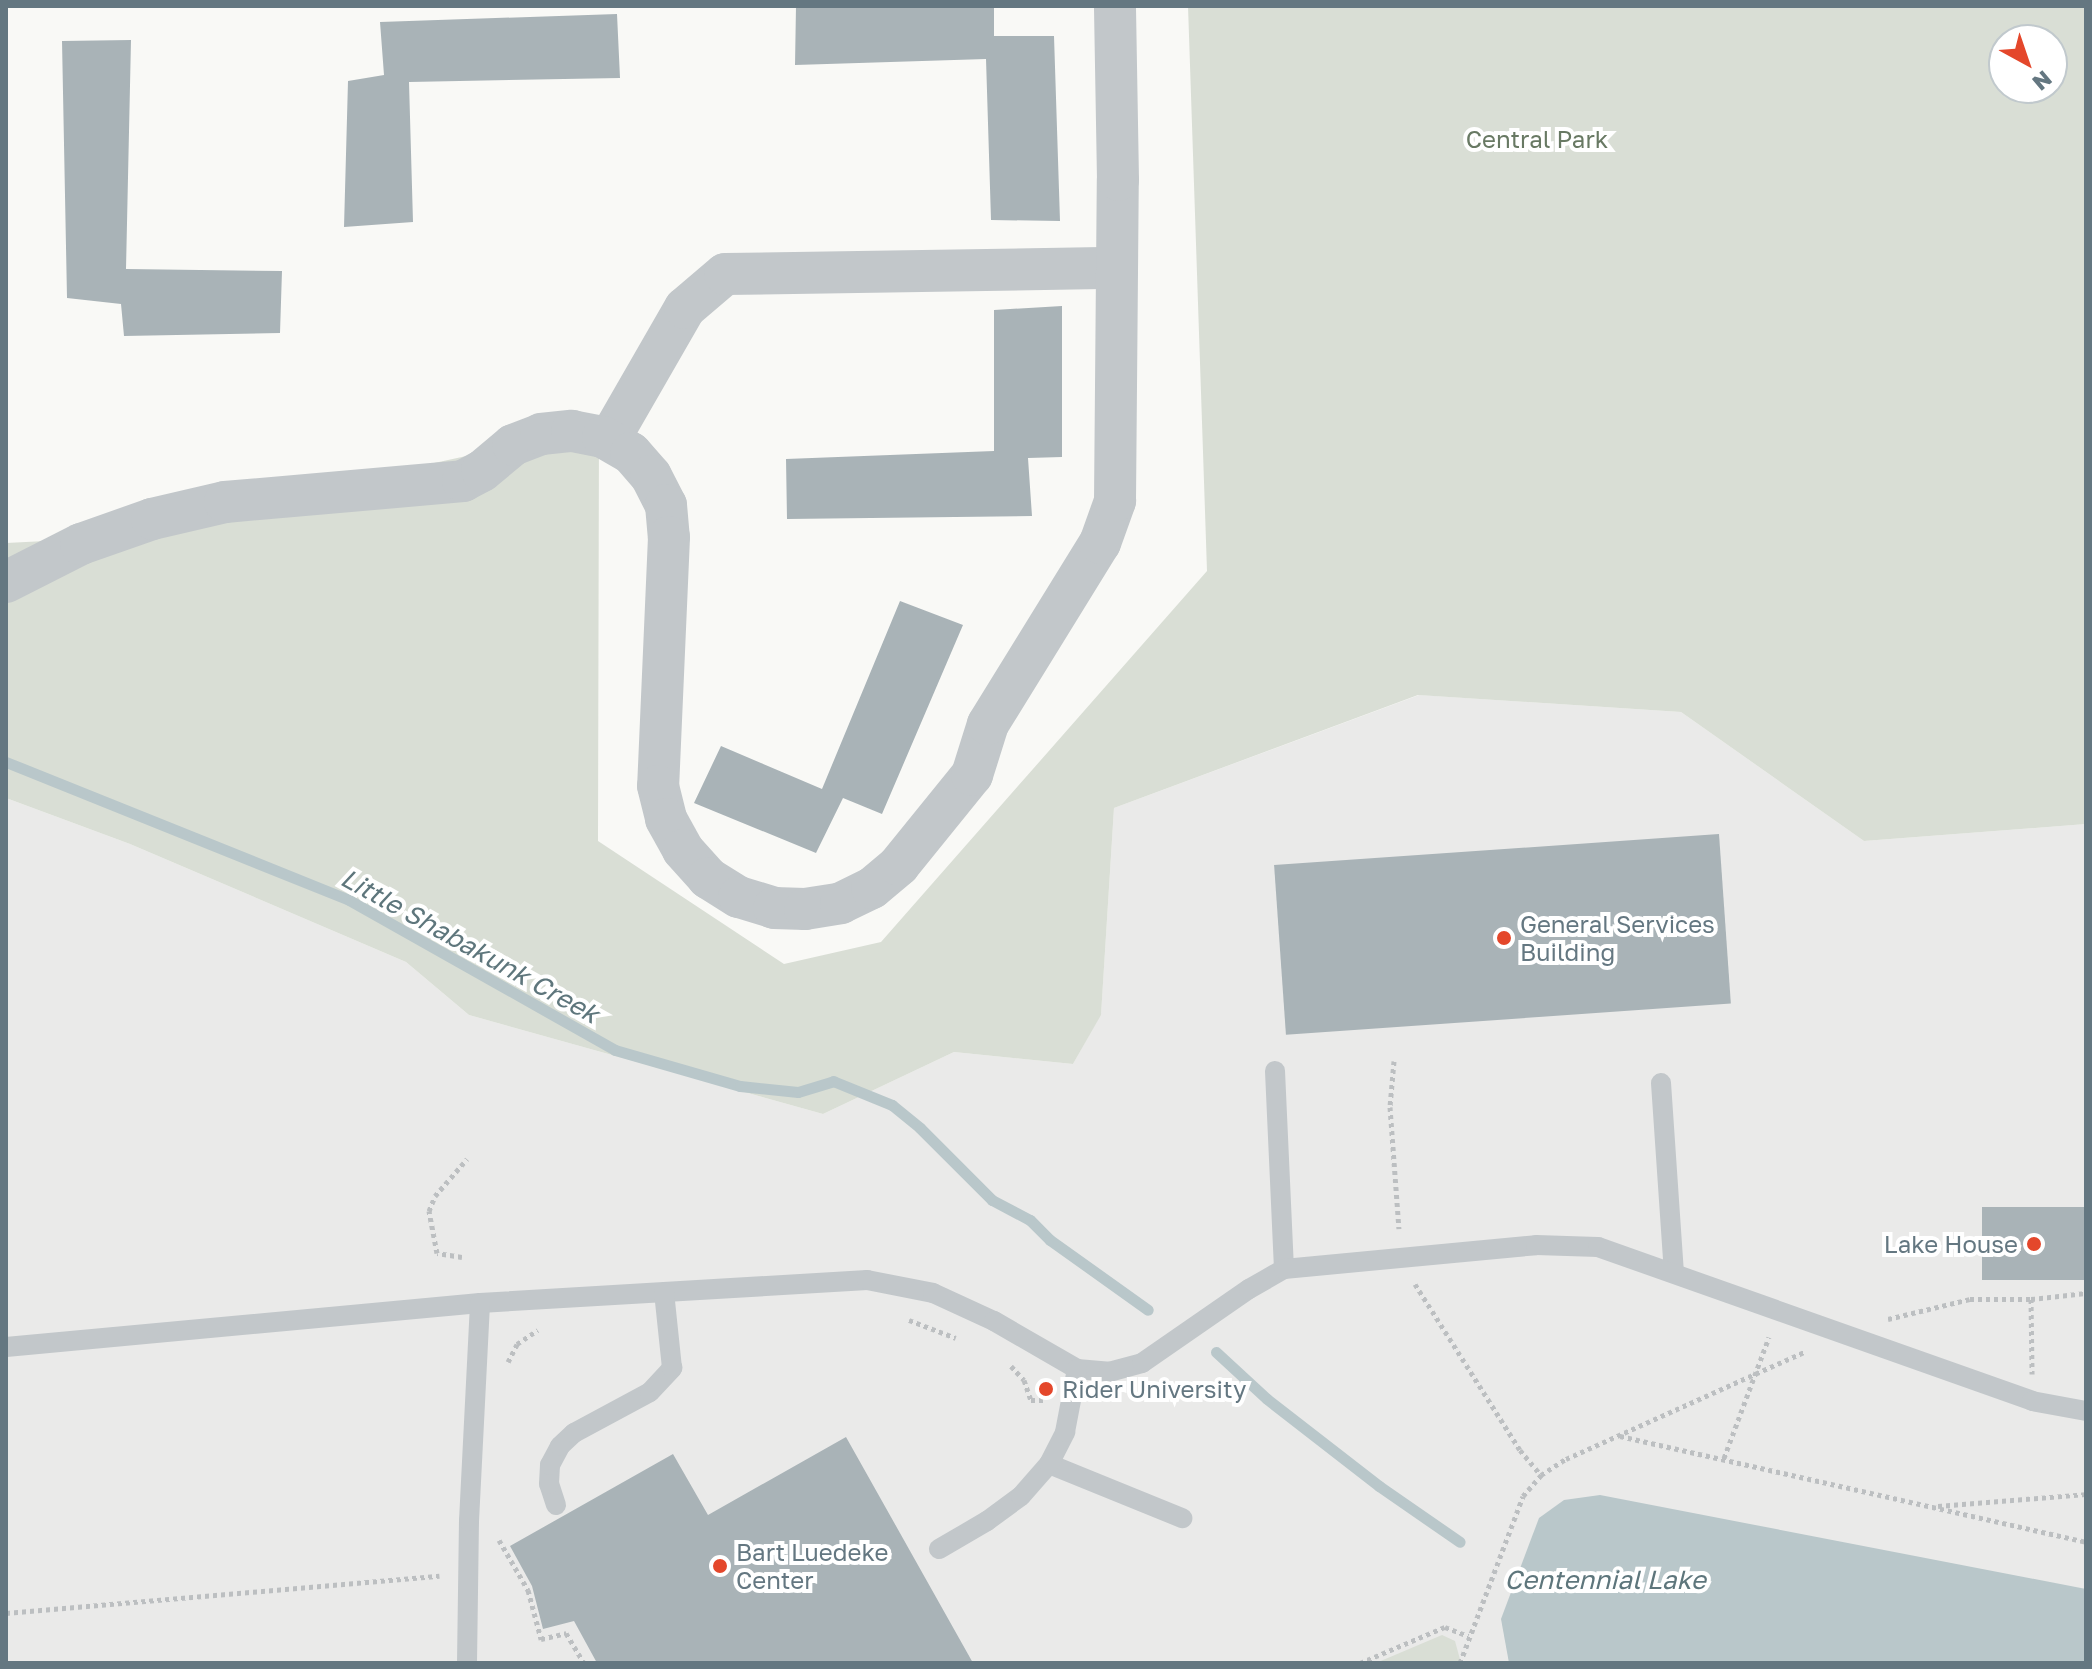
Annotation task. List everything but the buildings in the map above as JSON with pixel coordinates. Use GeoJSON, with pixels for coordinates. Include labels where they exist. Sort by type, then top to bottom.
{"type":"FeatureCollection","features":[{"type":"Feature","properties":{"kind":"street"},"geometry":{"type":"LineString","coordinates":[[9,572],[152,519],[225,502],[463,481],[482,471],[513,445],[541,434],[572,431],[609,440],[631,453],[651,476],[666,505],[669,537],[658,786],[666,819],[683,850],[708,878],[739,897],[789,909],[841,903],[872,888],[899,865],[972,775],[988,724],[1105,532],[1117,481],[1115,6]]}},
{"type":"Feature","properties":{"kind":"street"},"geometry":{"type":"LineString","coordinates":[[609,440],[685,308],[725,274],[1117,268]]}},
{"type":"Feature","properties":{"kind":"lane"},"geometry":{"type":"LineString","coordinates":[[1275,1071],[1284,1269]]}},
{"type":"Feature","properties":{"kind":"lane"},"geometry":{"type":"LineString","coordinates":[[1661,1083],[1674,1274]]}},
{"type":"Feature","properties":{"kind":"lane"},"geometry":{"type":"LineString","coordinates":[[6,1347],[480,1303],[867,1280],[920,1290],[994,1321],[1077,1369],[1109,1372],[1142,1363],[1249,1289],[1284,1269],[1536,1245],[1598,1247],[2032,1401],[2086,1411]]}},
{"type":"Feature","properties":{"kind":"lane"},"geometry":{"type":"LineString","coordinates":[[556,1505],[549,1484],[550,1465],[560,1446],[574,1433],[650,1392],[672,1368],[664,1292]]}},
{"type":"Feature","properties":{"kind":"lane"},"geometry":{"type":"LineString","coordinates":[[467,1663],[469,1521],[480,1303]]}},
{"type":"Feature","properties":{"kind":"lane"},"geometry":{"type":"LineString","coordinates":[[939,1549],[987,1521],[1021,1496],[1049,1464],[1065,1432],[1077,1369]]}},
{"type":"Feature","properties":{"kind":"lane"},"geometry":{"type":"LineString","coordinates":[[1049,1464],[1182,1518]]}},
{"type":"Feature","properties":{"kind":"path"},"geometry":{"type":"LineString","coordinates":[[1394,1061],[1390,1107],[1400,1234]]}},
{"type":"Feature","properties":{"kind":"path"},"geometry":{"type":"LineString","coordinates":[[462,1257],[437,1253],[429,1211],[435,1196],[467,1159]]}},
{"type":"Feature","properties":{"kind":"path"},"geometry":{"type":"LineString","coordinates":[[1426,1275],[1411,1277],[1520,1450],[1541,1475]]}},
{"type":"Feature","properties":{"kind":"path"},"geometry":{"type":"LineString","coordinates":[[1876,1322],[1970,1299],[2031,1299],[2086,1293]]}},
{"type":"Feature","properties":{"kind":"path"},"geometry":{"type":"LineString","coordinates":[[2031,1299],[2032,1401]]}},
{"type":"Feature","properties":{"kind":"path"},"geometry":{"type":"LineString","coordinates":[[1724,1458],[1780,1310]]}},
{"type":"Feature","properties":{"kind":"path"},"geometry":{"type":"LineString","coordinates":[[898,1315],[966,1342]]}},
{"type":"Feature","properties":{"kind":"path"},"geometry":{"type":"LineString","coordinates":[[505,1368],[517,1344],[541,1329]]}},
{"type":"Feature","properties":{"kind":"path"},"geometry":{"type":"LineString","coordinates":[[1754,1333],[1782,1342]]}},
{"type":"Feature","properties":{"kind":"path"},"geometry":{"type":"LineString","coordinates":[[1463,1663],[1462,1654],[1468,1636],[1523,1496],[1541,1475],[1566,1459],[1807,1351],[1794,1347]]}},
{"type":"Feature","properties":{"kind":"path"},"geometry":{"type":"LineString","coordinates":[[999,1359],[1009,1364],[1024,1380],[1031,1400],[1072,1400]]}},
{"type":"Feature","properties":{"kind":"path"},"geometry":{"type":"LineString","coordinates":[[1619,1436],[2086,1542]]}},
{"type":"Feature","properties":{"kind":"path"},"geometry":{"type":"LineString","coordinates":[[1933,1507],[2086,1494]]}},
{"type":"Feature","properties":{"kind":"path"},"geometry":{"type":"LineString","coordinates":[[498,1556],[499,1524]]}},
{"type":"Feature","properties":{"kind":"path"},"geometry":{"type":"LineString","coordinates":[[499,1540],[528,1590],[541,1639],[566,1633],[584,1663]]}},
{"type":"Feature","properties":{"kind":"path"},"geometry":{"type":"LineString","coordinates":[[6,1613],[445,1576]]}},
{"type":"Feature","properties":{"kind":"path"},"geometry":{"type":"LineString","coordinates":[[1360,1663],[1445,1627],[1468,1636]]}},
{"type":"Feature","properties":{"kind":"shaded area","name":"Rider University"},"geometry":{"type":"Polygon","coordinates":[[[1419,695],[1681,712],[1864,841],[2086,824],[2086,1663],[6,1663],[6,798],[130,844],[406,962],[469,1015],[823,1114],[954,1052],[1073,1064],[1101,1014],[1114,808],[1419,695]]]}},
{"type":"Feature","properties":{"kind":"green space","name":"Central Park"},"geometry":{"type":"Polygon","coordinates":[[[1188,6],[2086,6],[2086,824],[1864,841],[1681,712],[1418,695],[1114,808],[1101,1015],[1073,1064],[954,1052],[823,1114],[469,1015],[406,962],[130,844],[6,798],[6,543],[85,539],[599,427],[598,841],[784,964],[881,942],[1207,571],[1188,6]]]}},
{"type":"Feature","properties":{"kind":"green space"},"geometry":{"type":"Polygon","coordinates":[[[1442,1635],[1455,1641],[1461,1663],[1376,1663],[1442,1635]]]}},
{"type":"Feature","properties":{"kind":"water","name":"Centennial Lake"},"geometry":{"type":"Polygon","coordinates":[[[1600,1495],[2086,1589],[2086,1663],[1509,1663],[1501,1619],[1539,1518],[1564,1500],[1600,1495]]]}},
{"type":"Feature","properties":{"kind":"waterway","name":"Little Shabakunk Creek"},"geometry":{"type":"LineString","coordinates":[[6,762],[349,900],[615,1050],[740,1086],[798,1092],[833,1081],[892,1105],[920,1128],[992,1200],[1030,1220],[1050,1240],[1148,1310]]}},
{"type":"Feature","properties":{"kind":"waterway"},"geometry":{"type":"LineString","coordinates":[[1216,1352],[1267,1399],[1379,1486],[1460,1542]]}},
{"type":"Feature","properties":{"kind":"place","name":"General Services Building"},"geometry":{"type":"Point","coordinates":[1504,938]}},
{"type":"Feature","properties":{"kind":"place","name":"Lake House"},"geometry":{"type":"Point","coordinates":[2034,1244]}},
{"type":"Feature","properties":{"kind":"place","name":"Rider University"},"geometry":{"type":"Point","coordinates":[1046,1389]}},
{"type":"Feature","properties":{"kind":"place","name":"Bart Luedeke Center"},"geometry":{"type":"Point","coordinates":[720,1566]}}]}
